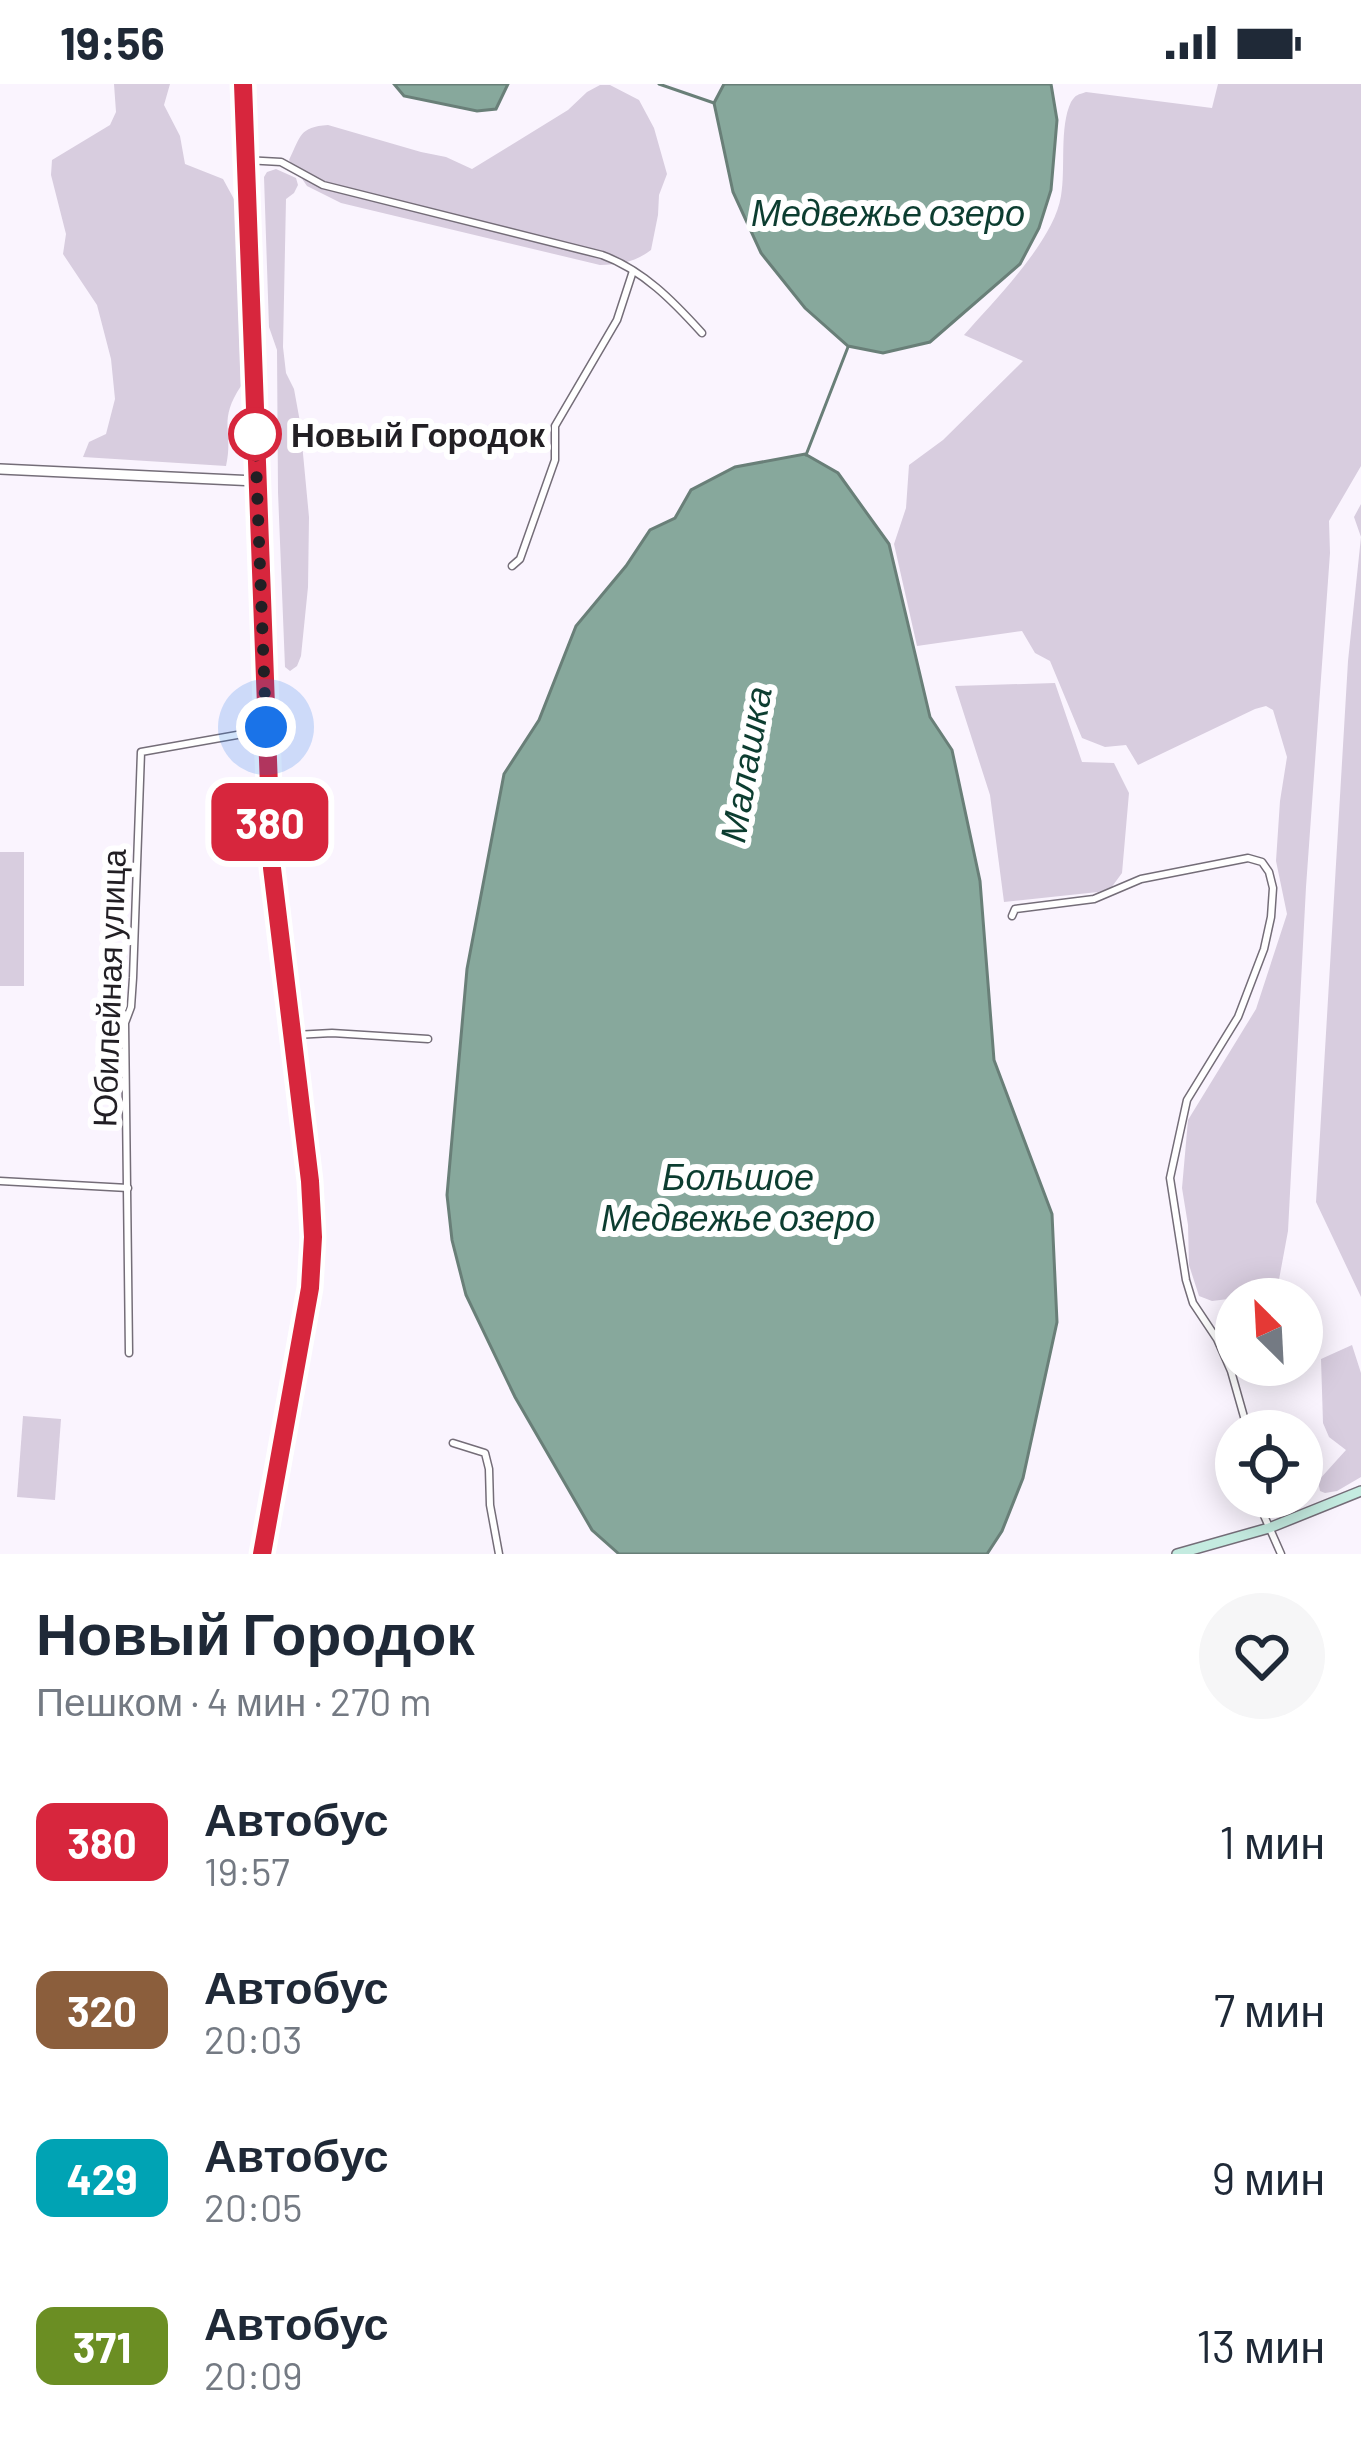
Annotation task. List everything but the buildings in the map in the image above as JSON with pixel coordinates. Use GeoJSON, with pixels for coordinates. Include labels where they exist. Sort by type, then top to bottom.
{"type":"FeatureCollection","features":[{"type":"Feature","properties":{"kind":"main road"},"geometry":{"type":"LineString","coordinates":[[243,84],[272,868],[313,1237],[310,1288],[262,1554]]}},
{"type":"Feature","properties":{"kind":"main road"},"geometry":{"type":"LineString","coordinates":[[1177,1554],[1269,1528],[1361,1491]]}},
{"type":"Feature","properties":{"kind":"street"},"geometry":{"type":"LineString","coordinates":[[246,160],[281,162],[323,185],[625,263],[674,301],[702,333]]}},
{"type":"Feature","properties":{"kind":"street"},"geometry":{"type":"LineString","coordinates":[[512,566],[520,559],[549,480],[555,460],[555,426],[617,320],[633,271]]}},
{"type":"Feature","properties":{"kind":"street"},"geometry":{"type":"LineString","coordinates":[[0,469],[256,481]]}},
{"type":"Feature","properties":{"kind":"street","name":"Юбилейная улица"},"geometry":{"type":"LineString","coordinates":[[129,1353],[125,1023],[133,978],[142,752],[266,730]]}},
{"type":"Feature","properties":{"kind":"street"},"geometry":{"type":"LineString","coordinates":[[1012,916],[1015,909],[1094,899],[1142,879],[1248,858],[1262,862],[1269,872],[1271,917],[1252,984],[1238,1017],[1186,1100],[1170,1178],[1193,1303],[1232,1371],[1242,1410]]}},
{"type":"Feature","properties":{"kind":"street"},"geometry":{"type":"LineString","coordinates":[[291,1035],[428,1039]]}},
{"type":"Feature","properties":{"kind":"street"},"geometry":{"type":"LineString","coordinates":[[0,1180],[128,1188]]}},
{"type":"Feature","properties":{"kind":"street"},"geometry":{"type":"LineString","coordinates":[[453,1443],[485,1454],[499,1554]]}},
{"type":"Feature","properties":{"kind":"street"},"geometry":{"type":"LineString","coordinates":[[1266,1518],[1281,1554]]}},
{"type":"Feature","properties":{"kind":"shaded area"},"geometry":{"type":"Polygon","coordinates":[[[114,84],[170,84],[164,105],[180,136],[185,164],[223,179],[235,201],[241,386],[228,418],[226,466],[83,457],[89,442],[106,434],[115,399],[111,359],[97,305],[63,254],[66,234],[51,175],[52,160],[110,125],[116,112],[114,84]]]}},
{"type":"Feature","properties":{"kind":"shaded area"},"geometry":{"type":"Polygon","coordinates":[[[1218,84],[1361,84],[1361,466],[1329,521],[1288,1231],[1279,1278],[1215,1278],[1212,1301],[1199,1296],[1189,1265],[1182,1188],[1188,1120],[1256,1009],[1287,914],[1276,861],[1287,757],[1273,710],[1266,706],[1255,709],[1138,765],[1126,745],[1105,747],[1082,738],[1050,661],[1035,653],[1022,631],[917,646],[894,544],[906,508],[909,465],[943,440],[1023,361],[964,335],[1021,270],[1056,213],[1065,123],[1073,99],[1086,92],[1212,108],[1218,84]]]}},
{"type":"Feature","properties":{"kind":"shaded area"},"geometry":{"type":"Polygon","coordinates":[[[600,85],[639,100],[654,128],[667,174],[651,250],[627,262],[600,265],[341,203],[307,186],[289,160],[306,131],[328,125],[446,157],[472,169],[600,85]]]}},
{"type":"Feature","properties":{"kind":"shaded area"},"geometry":{"type":"Polygon","coordinates":[[[276,169],[296,178],[298,185],[286,199],[283,347],[300,422],[309,517],[301,656],[290,671],[285,667],[277,350],[269,327],[264,177],[276,169]]]}},
{"type":"Feature","properties":{"kind":"shaded area"},"geometry":{"type":"Polygon","coordinates":[[[1361,504],[1361,537],[1354,517],[1361,504]]]}},
{"type":"Feature","properties":{"kind":"shaded area"},"geometry":{"type":"Polygon","coordinates":[[[1361,537],[1361,1297],[1316,1202],[1348,661],[1361,537]]]}},
{"type":"Feature","properties":{"kind":"shaded area"},"geometry":{"type":"Polygon","coordinates":[[[1055,683],[1082,762],[1114,763],[1129,793],[1122,873],[1111,888],[1098,892],[1004,902],[990,795],[955,686],[1055,683]]]}},
{"type":"Feature","properties":{"kind":"shaded area"},"geometry":{"type":"Polygon","coordinates":[[[0,852],[24,852],[24,986],[0,986],[0,852]]]}},
{"type":"Feature","properties":{"kind":"shaded area"},"geometry":{"type":"Polygon","coordinates":[[[1352,1345],[1361,1373],[1361,1477],[1325,1493],[1323,1475],[1346,1450],[1329,1437],[1323,1423],[1323,1358],[1352,1345]]]}},
{"type":"Feature","properties":{"kind":"shaded area"},"geometry":{"type":"Polygon","coordinates":[[[23,1416],[61,1419],[55,1500],[17,1497],[23,1416]]]}},
{"type":"Feature","properties":{"kind":"water"},"geometry":{"type":"Polygon","coordinates":[[[394,84],[508,84],[496,109],[477,111],[404,96],[394,84]]]}},
{"type":"Feature","properties":{"kind":"water","name":"Медвежье озеро"},"geometry":{"type":"Polygon","coordinates":[[[724,84],[1051,84],[1057,120],[1051,190],[1039,228],[1020,264],[930,342],[883,353],[848,346],[805,308],[761,253],[733,192],[714,103],[724,84]]]}},
{"type":"Feature","properties":{"kind":"water","name":"Большое Медвежье озеро"},"geometry":{"type":"Polygon","coordinates":[[[805,454],[838,473],[889,544],[930,717],[952,750],[980,881],[994,1060],[1052,1214],[1057,1322],[1023,1478],[1002,1531],[987,1554],[619,1554],[592,1530],[515,1397],[466,1295],[447,1195],[467,969],[504,774],[539,720],[576,626],[650,530],[675,518],[691,490],[735,467],[805,454]]]}},
{"type":"Feature","properties":{"kind":"waterway","name":"Малашка"},"geometry":{"type":"LineString","coordinates":[[659,84],[714,103]]}},
{"type":"Feature","properties":{"kind":"waterway","name":"Малашка"},"geometry":{"type":"LineString","coordinates":[[806,455],[848,347]]}},
{"type":"Feature","properties":{"kind":"bus line","name":"380"},"geometry":{"type":"LineString","coordinates":[[243,84],[272,868],[313,1237],[310,1288],[262,1554]]}},
{"type":"Feature","properties":{"kind":"place","name":"Новый Городок"},"geometry":{"type":"Point","coordinates":[255,434]}},
{"type":"Feature","properties":{"kind":"route"},"geometry":{"type":"LineString","coordinates":[[255,434],[266,727]]}}]}
